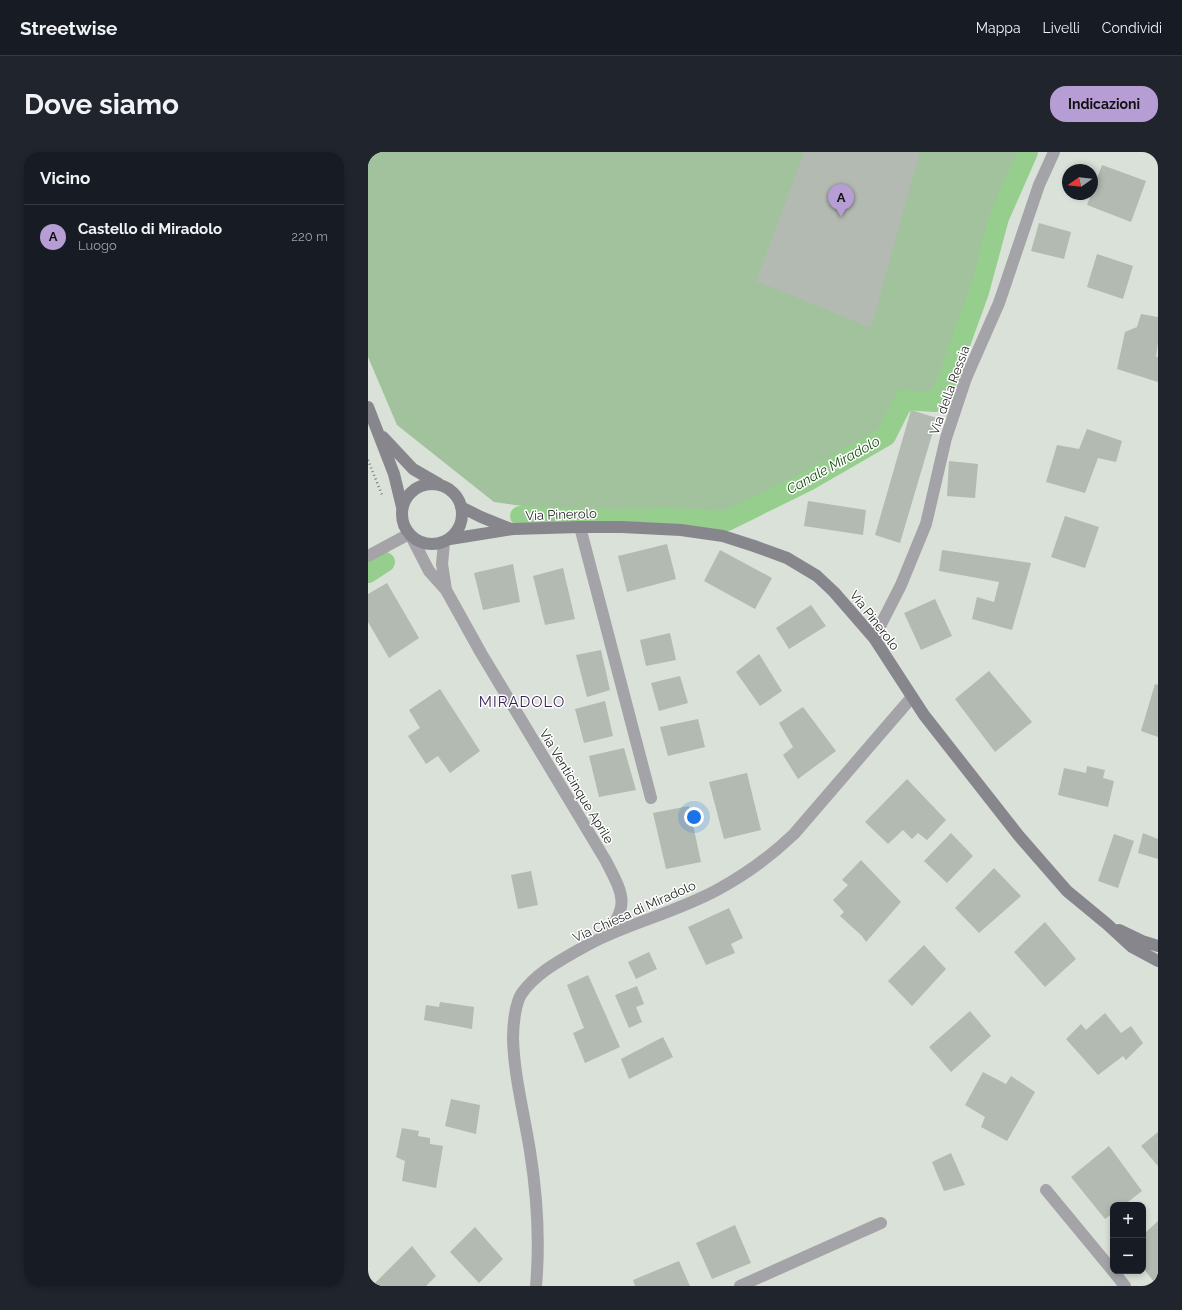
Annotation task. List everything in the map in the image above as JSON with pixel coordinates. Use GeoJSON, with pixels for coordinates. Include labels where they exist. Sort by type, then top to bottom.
{"type":"FeatureCollection","features":[{"type":"Feature","properties":{"kind":"street","name":"Via della Ressia"},"geometry":{"type":"LineString","coordinates":[[874,638],[900,585],[926,524],[946,438],[964,385],[999,302],[1039,185],[1054,152]]}},
{"type":"Feature","properties":{"kind":"street"},"geometry":{"type":"LineString","coordinates":[[368,407],[394,474],[402,507],[402,523],[411,536],[429,571],[446,590]]}},
{"type":"Feature","properties":{"kind":"street"},"geometry":{"type":"LineString","coordinates":[[378,432],[413,469],[450,490],[457,497],[461,507],[461,525],[456,533],[447,541],[436,545],[428,544],[419,542],[411,536]]}},
{"type":"Feature","properties":{"kind":"street"},"geometry":{"type":"LineString","coordinates":[[402,507],[406,498],[413,490],[421,485],[441,485]]}},
{"type":"Feature","properties":{"kind":"street","name":"Via Pinerolo"},"geometry":{"type":"LineString","coordinates":[[461,507],[481,517],[512,529]]}},
{"type":"Feature","properties":{"kind":"street","name":"Via Pinerolo"},"geometry":{"type":"LineString","coordinates":[[447,541],[512,529],[580,526],[622,527],[681,530],[723,536],[787,558],[817,576],[834,592],[874,638],[924,715],[1019,836],[1067,891],[1132,947],[1158,961]]}},
{"type":"Feature","properties":{"kind":"street"},"geometry":{"type":"LineString","coordinates":[[580,526],[651,798]]}},
{"type":"Feature","properties":{"kind":"street"},"geometry":{"type":"LineString","coordinates":[[368,556],[411,536]]}},
{"type":"Feature","properties":{"kind":"street"},"geometry":{"type":"LineString","coordinates":[[446,590],[442,564],[447,541]]}},
{"type":"Feature","properties":{"kind":"street","name":"Via Venticinque Aprile"},"geometry":{"type":"LineString","coordinates":[[446,590],[481,653],[606,861],[620,889],[622,904],[620,914],[616,922],[605,936]]}},
{"type":"Feature","properties":{"kind":"street","name":"Via Chiesa di Miradolo"},"geometry":{"type":"LineString","coordinates":[[536,1286],[538,1257],[537,1218],[530,1151],[514,1060],[514,1023],[521,994],[539,975],[568,956],[605,936],[717,890],[741,876],[777,851],[794,834],[912,696]]}},
{"type":"Feature","properties":{"kind":"street","name":"Via Pinerolo"},"geometry":{"type":"LineString","coordinates":[[1107,924],[1142,941],[1158,946]]}},
{"type":"Feature","properties":{"kind":"street"},"geometry":{"type":"LineString","coordinates":[[1046,1190],[1110,1267]]}},
{"type":"Feature","properties":{"kind":"street"},"geometry":{"type":"LineString","coordinates":[[740,1286],[881,1223]]}},
{"type":"Feature","properties":{"kind":"street"},"geometry":{"type":"LineString","coordinates":[[1115,1274],[1125,1286]]}},
{"type":"Feature","properties":{"kind":"green space"},"geometry":{"type":"Polygon","coordinates":[[[368,152],[1032,152],[1006,212],[937,393],[863,443],[786,487],[725,516],[717,517],[552,510],[494,502],[397,425],[368,357],[368,152]]]}},
{"type":"Feature","properties":{"kind":"building"},"geometry":{"type":"Polygon","coordinates":[[[804,152],[920,152],[871,328],[756,281],[804,152]]]}},
{"type":"Feature","properties":{"kind":"building"},"geometry":{"type":"Polygon","coordinates":[[[1102,165],[1146,181],[1131,222],[1087,205],[1089,200],[1098,200],[1098,176],[1102,165]]]}},
{"type":"Feature","properties":{"kind":"building"},"geometry":{"type":"Polygon","coordinates":[[[1039,223],[1071,232],[1064,259],[1031,251],[1039,223]]]}},
{"type":"Feature","properties":{"kind":"building"},"geometry":{"type":"Polygon","coordinates":[[[1097,254],[1133,266],[1123,299],[1087,287],[1097,254]]]}},
{"type":"Feature","properties":{"kind":"building"},"geometry":{"type":"Polygon","coordinates":[[[1141,314],[1158,317],[1158,342],[1156,357],[1158,357],[1158,382],[1117,369],[1125,332],[1137,327],[1141,314]]]}},
{"type":"Feature","properties":{"kind":"building"},"geometry":{"type":"Polygon","coordinates":[[[911,410],[937,418],[900,543],[875,535],[911,410]]]}},
{"type":"Feature","properties":{"kind":"building"},"geometry":{"type":"Polygon","coordinates":[[[1087,429],[1122,441],[1116,462],[1098,458],[1085,493],[1046,482],[1057,445],[1079,449],[1087,429]]]}},
{"type":"Feature","properties":{"kind":"building"},"geometry":{"type":"Polygon","coordinates":[[[949,461],[978,464],[975,498],[947,496],[949,461]]]}},
{"type":"Feature","properties":{"kind":"building"},"geometry":{"type":"Polygon","coordinates":[[[808,501],[866,510],[863,535],[804,526],[808,501]]]}},
{"type":"Feature","properties":{"kind":"building"},"geometry":{"type":"Polygon","coordinates":[[[1065,516],[1099,527],[1085,568],[1051,557],[1065,516]]]}},
{"type":"Feature","properties":{"kind":"building"},"geometry":{"type":"Polygon","coordinates":[[[667,544],[676,579],[627,592],[618,556],[667,544]]]}},
{"type":"Feature","properties":{"kind":"building"},"geometry":{"type":"Polygon","coordinates":[[[720,550],[772,578],[755,609],[704,581],[720,550]]]}},
{"type":"Feature","properties":{"kind":"building"},"geometry":{"type":"Polygon","coordinates":[[[942,550],[1031,563],[1012,630],[972,619],[977,597],[994,602],[999,582],[939,571],[942,550]]]}},
{"type":"Feature","properties":{"kind":"building"},"geometry":{"type":"Polygon","coordinates":[[[513,564],[520,602],[483,610],[474,573],[513,564]]]}},
{"type":"Feature","properties":{"kind":"building"},"geometry":{"type":"Polygon","coordinates":[[[563,568],[575,619],[545,625],[533,576],[563,568]]]}},
{"type":"Feature","properties":{"kind":"building"},"geometry":{"type":"Polygon","coordinates":[[[387,583],[419,638],[389,658],[368,622],[368,594],[387,583]]]}},
{"type":"Feature","properties":{"kind":"building"},"geometry":{"type":"Polygon","coordinates":[[[935,599],[952,636],[921,650],[904,613],[935,599]]]}},
{"type":"Feature","properties":{"kind":"building"},"geometry":{"type":"Polygon","coordinates":[[[811,605],[826,626],[789,649],[776,628],[811,605]]]}},
{"type":"Feature","properties":{"kind":"building"},"geometry":{"type":"Polygon","coordinates":[[[670,633],[676,660],[646,666],[640,640],[670,633]]]}},
{"type":"Feature","properties":{"kind":"building"},"geometry":{"type":"Polygon","coordinates":[[[601,650],[610,690],[587,697],[576,655],[601,650]]]}},
{"type":"Feature","properties":{"kind":"building"},"geometry":{"type":"Polygon","coordinates":[[[759,654],[782,691],[760,706],[736,672],[759,654]]]}},
{"type":"Feature","properties":{"kind":"building"},"geometry":{"type":"Polygon","coordinates":[[[989,671],[1032,722],[995,752],[955,699],[989,671]]]}},
{"type":"Feature","properties":{"kind":"building"},"geometry":{"type":"Polygon","coordinates":[[[680,676],[688,703],[659,711],[651,683],[680,676]]]}},
{"type":"Feature","properties":{"kind":"building"},"geometry":{"type":"Polygon","coordinates":[[[1155,684],[1158,685],[1158,737],[1141,731],[1155,684]]]}},
{"type":"Feature","properties":{"kind":"building"},"geometry":{"type":"Polygon","coordinates":[[[440,689],[480,751],[450,773],[438,756],[426,764],[408,736],[420,728],[409,710],[440,689]]]}},
{"type":"Feature","properties":{"kind":"building"},"geometry":{"type":"Polygon","coordinates":[[[605,701],[613,736],[584,743],[575,709],[605,701]]]}},
{"type":"Feature","properties":{"kind":"building"},"geometry":{"type":"Polygon","coordinates":[[[803,707],[836,751],[798,779],[783,755],[793,747],[779,723],[803,707]]]}},
{"type":"Feature","properties":{"kind":"building"},"geometry":{"type":"Polygon","coordinates":[[[698,719],[705,747],[668,756],[660,727],[698,719]]]}},
{"type":"Feature","properties":{"kind":"building"},"geometry":{"type":"Polygon","coordinates":[[[624,748],[636,790],[599,797],[589,756],[624,748]]]}},
{"type":"Feature","properties":{"kind":"building"},"geometry":{"type":"Polygon","coordinates":[[[1087,766],[1105,770],[1103,778],[1114,781],[1108,807],[1058,795],[1064,768],[1086,773],[1087,766]]]}},
{"type":"Feature","properties":{"kind":"building"},"geometry":{"type":"Polygon","coordinates":[[[747,773],[761,830],[724,839],[709,782],[747,773]]]}},
{"type":"Feature","properties":{"kind":"building"},"geometry":{"type":"Polygon","coordinates":[[[907,779],[946,820],[927,840],[918,833],[912,839],[903,830],[888,844],[865,822],[907,779]]]}},
{"type":"Feature","properties":{"kind":"building"},"geometry":{"type":"Polygon","coordinates":[[[689,806],[701,862],[666,869],[653,813],[689,806]]]}},
{"type":"Feature","properties":{"kind":"building"},"geometry":{"type":"Polygon","coordinates":[[[951,833],[973,856],[947,883],[924,861],[951,833]]]}},
{"type":"Feature","properties":{"kind":"building"},"geometry":{"type":"Polygon","coordinates":[[[1143,833],[1158,839],[1158,859],[1138,853],[1143,833]]]}},
{"type":"Feature","properties":{"kind":"building"},"geometry":{"type":"Polygon","coordinates":[[[1114,834],[1134,841],[1118,888],[1098,881],[1114,834]]]}},
{"type":"Feature","properties":{"kind":"building"},"geometry":{"type":"Polygon","coordinates":[[[861,860],[901,902],[866,942],[862,936],[840,916],[844,912],[833,900],[848,885],[842,880],[861,860]]]}},
{"type":"Feature","properties":{"kind":"building"},"geometry":{"type":"Polygon","coordinates":[[[994,868],[1021,896],[979,933],[955,908],[994,868]]]}},
{"type":"Feature","properties":{"kind":"building"},"geometry":{"type":"Polygon","coordinates":[[[531,871],[538,905],[518,909],[511,875],[531,871]]]}},
{"type":"Feature","properties":{"kind":"building"},"geometry":{"type":"Polygon","coordinates":[[[729,908],[743,938],[731,944],[735,953],[706,965],[688,927],[729,908]]]}},
{"type":"Feature","properties":{"kind":"building"},"geometry":{"type":"Polygon","coordinates":[[[1045,922],[1076,959],[1045,987],[1014,952],[1045,922]]]}},
{"type":"Feature","properties":{"kind":"building"},"geometry":{"type":"Polygon","coordinates":[[[924,945],[946,969],[912,1006],[888,981],[924,945]]]}},
{"type":"Feature","properties":{"kind":"building"},"geometry":{"type":"Polygon","coordinates":[[[649,952],[657,969],[636,979],[628,962],[649,952]]]}},
{"type":"Feature","properties":{"kind":"building"},"geometry":{"type":"Polygon","coordinates":[[[588,975],[620,1047],[585,1063],[573,1033],[584,1028],[567,985],[588,975]]]}},
{"type":"Feature","properties":{"kind":"building"},"geometry":{"type":"Polygon","coordinates":[[[637,986],[644,1004],[636,1007],[642,1022],[629,1028],[615,995],[637,986]]]}},
{"type":"Feature","properties":{"kind":"building"},"geometry":{"type":"Polygon","coordinates":[[[440,1002],[474,1007],[472,1029],[424,1020],[426,1005],[439,1007],[440,1002]]]}},
{"type":"Feature","properties":{"kind":"building"},"geometry":{"type":"Polygon","coordinates":[[[970,1011],[991,1036],[951,1072],[929,1047],[970,1011]]]}},
{"type":"Feature","properties":{"kind":"building"},"geometry":{"type":"Polygon","coordinates":[[[1105,1013],[1121,1033],[1131,1026],[1143,1043],[1126,1060],[1123,1056],[1098,1075],[1066,1039],[1081,1024],[1086,1030],[1105,1013]]]}},
{"type":"Feature","properties":{"kind":"building"},"geometry":{"type":"Polygon","coordinates":[[[663,1037],[673,1057],[629,1079],[621,1059],[663,1037]]]}},
{"type":"Feature","properties":{"kind":"building"},"geometry":{"type":"Polygon","coordinates":[[[983,1072],[1006,1084],[1011,1076],[1035,1092],[1007,1141],[981,1127],[985,1117],[965,1105],[983,1072]]]}},
{"type":"Feature","properties":{"kind":"building"},"geometry":{"type":"Polygon","coordinates":[[[451,1099],[480,1105],[476,1134],[445,1126],[451,1099]]]}},
{"type":"Feature","properties":{"kind":"building"},"geometry":{"type":"Polygon","coordinates":[[[402,1128],[419,1131],[418,1136],[430,1138],[430,1144],[443,1146],[436,1188],[402,1181],[405,1161],[396,1157],[402,1128]]]}},
{"type":"Feature","properties":{"kind":"building"},"geometry":{"type":"Polygon","coordinates":[[[1158,1132],[1158,1166],[1141,1146],[1158,1132]]]}},
{"type":"Feature","properties":{"kind":"building"},"geometry":{"type":"Polygon","coordinates":[[[1109,1146],[1142,1191],[1128,1202],[1110,1202],[1110,1215],[1105,1219],[1071,1177],[1109,1146]]]}},
{"type":"Feature","properties":{"kind":"building"},"geometry":{"type":"Polygon","coordinates":[[[951,1153],[965,1185],[944,1191],[932,1162],[951,1153]]]}},
{"type":"Feature","properties":{"kind":"building"},"geometry":{"type":"Polygon","coordinates":[[[1158,1221],[1158,1280],[1155,1283],[1146,1272],[1146,1232],[1158,1221]]]}},
{"type":"Feature","properties":{"kind":"building"},"geometry":{"type":"Polygon","coordinates":[[[735,1225],[751,1263],[712,1279],[696,1243],[735,1225]]]}},
{"type":"Feature","properties":{"kind":"building"},"geometry":{"type":"Polygon","coordinates":[[[475,1227],[503,1259],[479,1283],[450,1252],[475,1227]]]}},
{"type":"Feature","properties":{"kind":"building"},"geometry":{"type":"Polygon","coordinates":[[[412,1246],[436,1276],[426,1286],[372,1286],[412,1246]]]}},
{"type":"Feature","properties":{"kind":"building"},"geometry":{"type":"Polygon","coordinates":[[[679,1261],[690,1286],[635,1286],[633,1280],[679,1261]]]}},
{"type":"Feature","properties":{"kind":"waterway","name":"Canale Miradolo"},"geometry":{"type":"LineString","coordinates":[[520,516],[610,519],[666,518],[727,521],[808,481],[886,436],[904,400],[935,402],[943,391],[979,292],[999,218],[1028,152]]}},
{"type":"Feature","properties":{"kind":"waterway","name":"Canale Miradolo"},"geometry":{"type":"LineString","coordinates":[[368,573],[385,562]]}},
{"type":"Feature","properties":{"kind":"place","name":"Castello di Miradolo"},"geometry":{"type":"Point","coordinates":[841,217]}},
{"type":"Feature","properties":{"kind":"district","name":"MIRADOLO"},"geometry":{"type":"Point","coordinates":[522,702]}}]}
